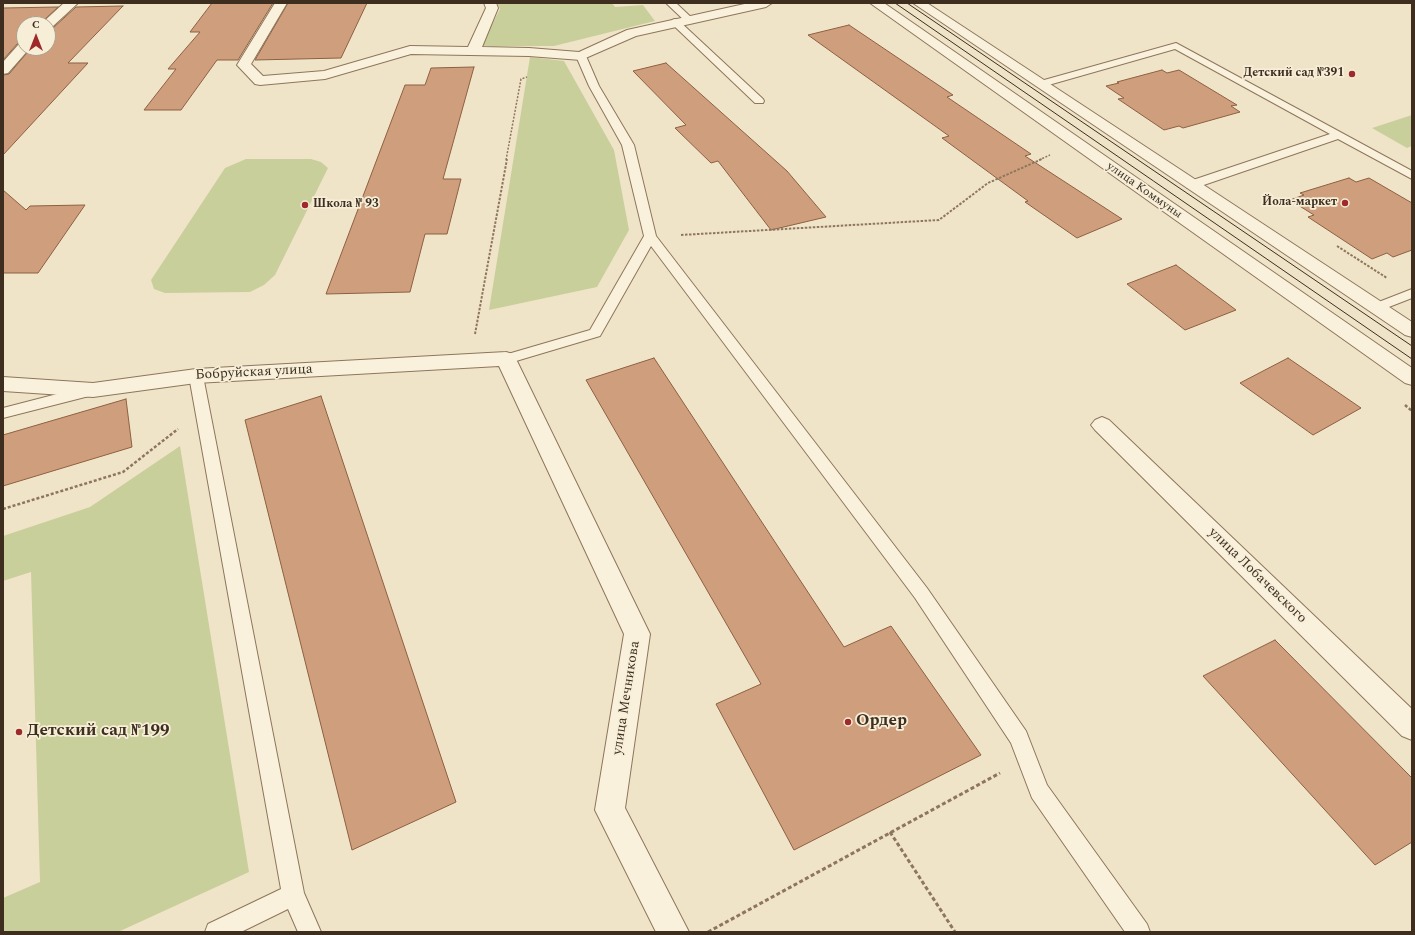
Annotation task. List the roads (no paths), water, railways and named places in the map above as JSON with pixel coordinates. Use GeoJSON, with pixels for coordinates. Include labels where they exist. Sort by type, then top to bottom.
{"type":"FeatureCollection","features":[{"type":"Feature","properties":{"kind":"street"},"geometry":{"type":"LineString","coordinates":[[56,16],[72,3]]}},
{"type":"Feature","properties":{"kind":"street"},"geometry":{"type":"LineString","coordinates":[[281,3],[244,65],[260,81],[325,75],[410,50],[530,52],[581,56],[632,33],[675,22],[766,3]]}},
{"type":"Feature","properties":{"kind":"street"},"geometry":{"type":"LineString","coordinates":[[473,52],[492,8],[490,3]]}},
{"type":"Feature","properties":{"kind":"street","name":"улица Коммуны"},"geometry":{"type":"LineString","coordinates":[[876,3],[1412,378]]}},
{"type":"Feature","properties":{"kind":"street"},"geometry":{"type":"LineString","coordinates":[[919,3],[1412,331]]}},
{"type":"Feature","properties":{"kind":"street"},"geometry":{"type":"LineString","coordinates":[[3,70],[16,55]]}},
{"type":"Feature","properties":{"kind":"street","name":"Бобруйская улица"},"geometry":{"type":"LineString","coordinates":[[3,384],[93,390],[196,376],[506,359]]}},
{"type":"Feature","properties":{"kind":"street","name":"улица Мечникова"},"geometry":{"type":"LineString","coordinates":[[506,359],[637,634],[610,810],[673,932]]}},
{"type":"Feature","properties":{"kind":"street","name":"улица Лобачевского"},"geometry":{"type":"LineString","coordinates":[[1102,425],[1412,727]]}},
{"type":"Feature","properties":{"kind":"lane"},"geometry":{"type":"LineString","coordinates":[[671,3],[689,20]]}},
{"type":"Feature","properties":{"kind":"lane"},"geometry":{"type":"LineString","coordinates":[[675,22],[760,101]]}},
{"type":"Feature","properties":{"kind":"lane"},"geometry":{"type":"LineString","coordinates":[[1040,84],[1176,46],[1412,176]]}},
{"type":"Feature","properties":{"kind":"lane"},"geometry":{"type":"LineString","coordinates":[[581,56],[594,86],[628,145],[650,236],[921,593],[1019,738],[1039,791],[1139,932]]}},
{"type":"Feature","properties":{"kind":"lane"},"geometry":{"type":"LineString","coordinates":[[1191,185],[1339,135]]}},
{"type":"Feature","properties":{"kind":"lane"},"geometry":{"type":"LineString","coordinates":[[506,359],[595,333],[650,236]]}},
{"type":"Feature","properties":{"kind":"lane"},"geometry":{"type":"LineString","coordinates":[[1376,308],[1412,293]]}},
{"type":"Feature","properties":{"kind":"lane"},"geometry":{"type":"LineString","coordinates":[[196,376],[293,895],[310,932]]}},
{"type":"Feature","properties":{"kind":"lane"},"geometry":{"type":"LineString","coordinates":[[3,413],[93,390]]}},
{"type":"Feature","properties":{"kind":"lane"},"geometry":{"type":"LineString","coordinates":[[216,932],[293,895]]}},
{"type":"Feature","properties":{"kind":"tram line"},"geometry":{"type":"LineString","coordinates":[[895,3],[1412,359]]}},
{"type":"Feature","properties":{"kind":"tram line"},"geometry":{"type":"LineString","coordinates":[[907,3],[1412,346]]}},
{"type":"Feature","properties":{"kind":"place","name":"Детский сад №391"},"geometry":{"type":"Point","coordinates":[1352,74]}},
{"type":"Feature","properties":{"kind":"place","name":"Йола-маркет"},"geometry":{"type":"Point","coordinates":[1345,203]}},
{"type":"Feature","properties":{"kind":"place","name":"Школа № 93"},"geometry":{"type":"Point","coordinates":[305,205]}},
{"type":"Feature","properties":{"kind":"place","name":"Ордер"},"geometry":{"type":"Point","coordinates":[848,722]}},
{"type":"Feature","properties":{"kind":"place","name":"Детский сад №199"},"geometry":{"type":"Point","coordinates":[19,732]}}]}
